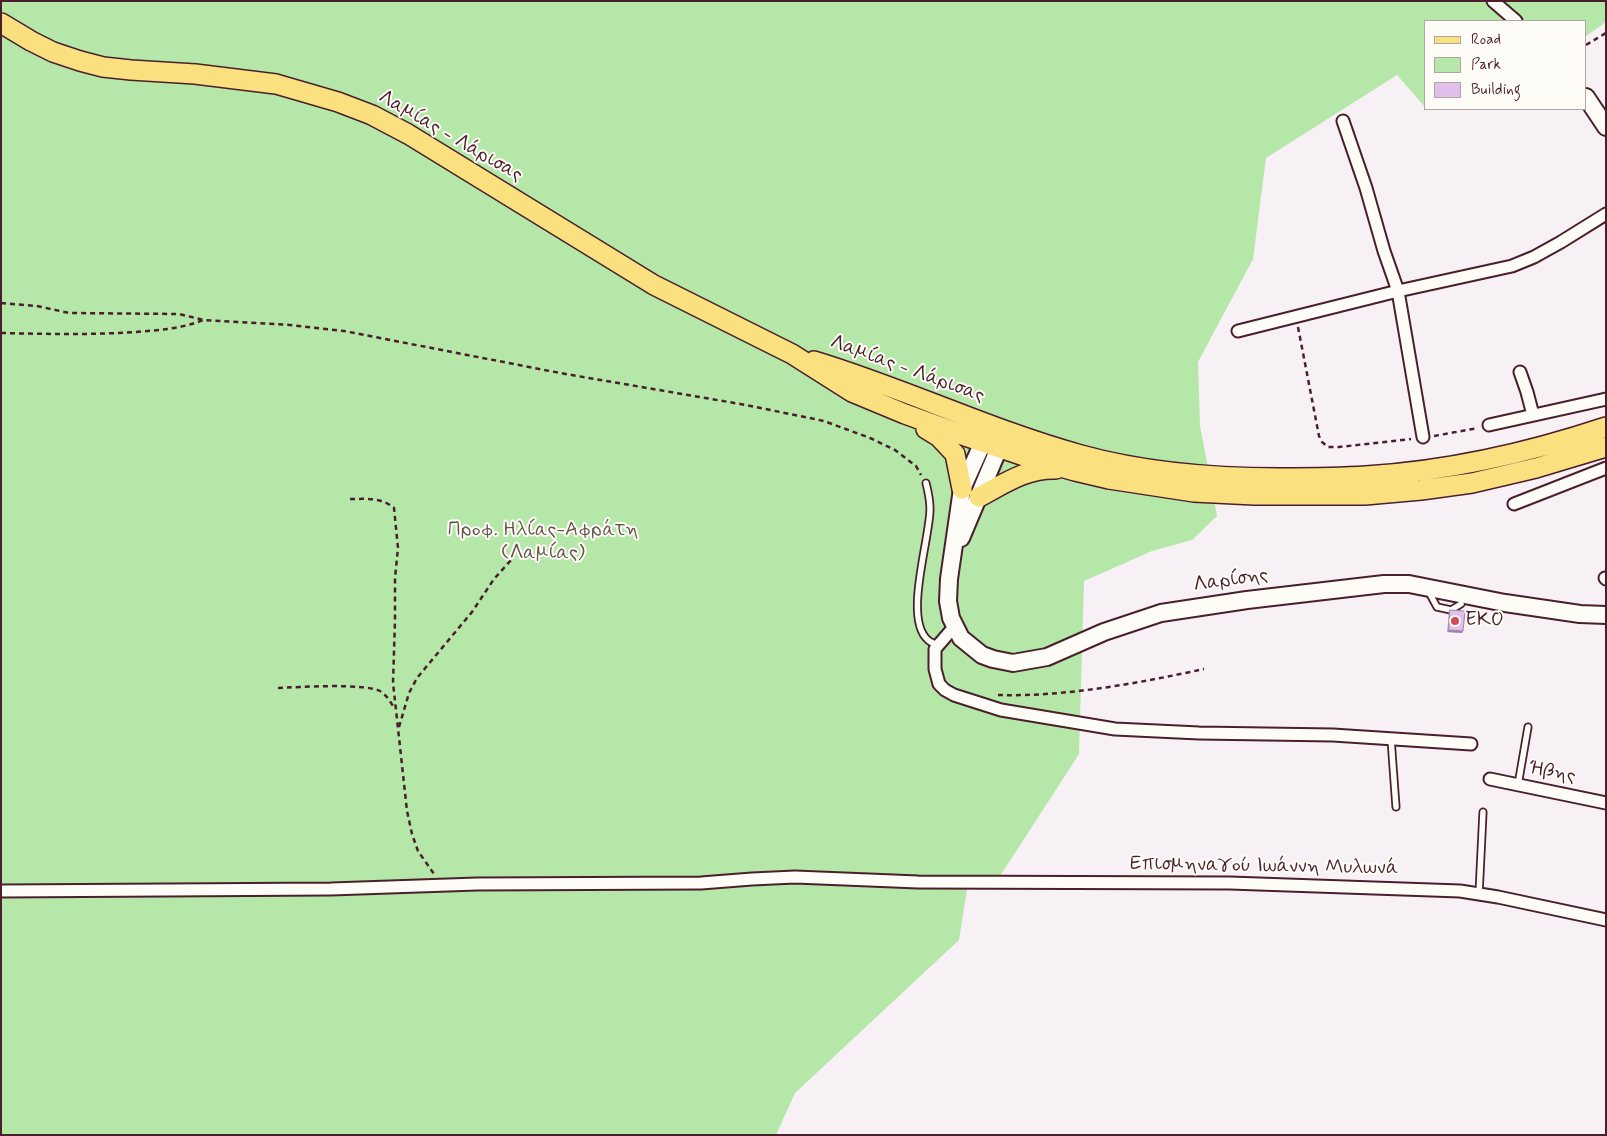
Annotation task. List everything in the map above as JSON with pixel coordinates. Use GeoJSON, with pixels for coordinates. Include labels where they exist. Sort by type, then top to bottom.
{"type":"FeatureCollection","features":[{"type":"Feature","properties":{"kind":"main road","name":"Λαμίας - Λάρισας"},"geometry":{"type":"LineString","coordinates":[[1,23],[53,52],[103,67],[276,84],[338,102],[372,115],[408,134],[654,285],[792,354],[852,392],[905,414]]}},
{"type":"Feature","properties":{"kind":"main road"},"geometry":{"type":"LineString","coordinates":[[1587,98],[1606,127]]}},
{"type":"Feature","properties":{"kind":"main road","name":"Λαμίας - Λάρισας"},"geometry":{"type":"LineString","coordinates":[[792,354],[859,374],[995,436]]}},
{"type":"Feature","properties":{"kind":"main road"},"geometry":{"type":"LineString","coordinates":[[905,414],[995,436],[1150,469],[1229,478],[1364,476],[1444,468],[1533,449],[1606,427]]}},
{"type":"Feature","properties":{"kind":"main road"},"geometry":{"type":"LineString","coordinates":[[905,414],[939,437],[951,448],[957,460],[962,489]]}},
{"type":"Feature","properties":{"kind":"main road"},"geometry":{"type":"LineString","coordinates":[[995,436],[1036,460],[1075,470],[1119,480],[1194,492],[1254,495],[1365,495],[1422,490],[1472,483],[1536,468],[1606,447]]}},
{"type":"Feature","properties":{"kind":"main road","name":"Λαρίσης"},"geometry":{"type":"LineString","coordinates":[[995,436],[962,489],[949,579],[948,601],[954,627],[961,638],[982,655],[1004,662],[1013,663],[1047,657],[1104,632],[1162,613],[1265,598],[1384,584],[1409,584],[1505,603],[1580,614],[1606,615]]}},
{"type":"Feature","properties":{"kind":"main road","name":"Λαρίσης"},"geometry":{"type":"LineString","coordinates":[[953,556],[979,497],[995,436]]}},
{"type":"Feature","properties":{"kind":"main road"},"geometry":{"type":"LineString","coordinates":[[979,497],[1028,472],[1052,469],[1075,470]]}},
{"type":"Feature","properties":{"kind":"street"},"geometry":{"type":"LineString","coordinates":[[1494,1],[1515,20]]}},
{"type":"Feature","properties":{"kind":"street"},"geometry":{"type":"LineString","coordinates":[[1342,121],[1366,188],[1384,251],[1398,291],[1423,437]]}},
{"type":"Feature","properties":{"kind":"street"},"geometry":{"type":"LineString","coordinates":[[1238,330],[1398,291],[1512,266],[1554,246],[1606,214]]}},
{"type":"Feature","properties":{"kind":"street"},"geometry":{"type":"LineString","coordinates":[[1520,372],[1532,416]]}},
{"type":"Feature","properties":{"kind":"street"},"geometry":{"type":"LineString","coordinates":[[1489,425],[1606,399]]}},
{"type":"Feature","properties":{"kind":"street"},"geometry":{"type":"LineString","coordinates":[[1514,504],[1606,468]]}},
{"type":"Feature","properties":{"kind":"street"},"geometry":{"type":"LineString","coordinates":[[954,627],[935,649],[935,669],[939,684],[945,690],[967,700],[1000,710],[1115,729],[1199,733],[1301,734],[1471,744]]}},
{"type":"Feature","properties":{"kind":"street","name":"Ήβης"},"geometry":{"type":"LineString","coordinates":[[1490,779],[1606,803]]}},
{"type":"Feature","properties":{"kind":"street","name":"Επισμηναγού Ιωάννη Μυλωνά"},"geometry":{"type":"LineString","coordinates":[[1,891],[331,889],[439,885],[701,883],[795,877],[918,882],[1230,883],[1460,891],[1606,920]]}},
{"type":"Feature","properties":{"kind":"lane"},"geometry":{"type":"LineString","coordinates":[[926,483],[930,496],[930,510],[918,590],[918,616],[921,630],[927,640],[938,645]]}},
{"type":"Feature","properties":{"kind":"lane"},"geometry":{"type":"LineString","coordinates":[[1431,596],[1437,606],[1451,610],[1461,604]]}},
{"type":"Feature","properties":{"kind":"lane"},"geometry":{"type":"LineString","coordinates":[[1518,785],[1528,727]]}},
{"type":"Feature","properties":{"kind":"lane"},"geometry":{"type":"LineString","coordinates":[[1391,739],[1396,807]]}},
{"type":"Feature","properties":{"kind":"lane"},"geometry":{"type":"LineString","coordinates":[[1479,894],[1483,812]]}},
{"type":"Feature","properties":{"kind":"path"},"geometry":{"type":"LineString","coordinates":[[1587,44],[1606,32]]}},
{"type":"Feature","properties":{"kind":"path"},"geometry":{"type":"LineString","coordinates":[[1,303],[37,306],[69,313],[179,314],[204,320],[290,325],[344,331],[560,373],[786,413],[824,422],[870,438],[895,450],[916,466],[926,483]]}},
{"type":"Feature","properties":{"kind":"path"},"geometry":{"type":"LineString","coordinates":[[1296,316],[1319,436],[1328,447],[1457,433],[1489,425]]}},
{"type":"Feature","properties":{"kind":"path"},"geometry":{"type":"LineString","coordinates":[[1,333],[114,333],[172,329],[192,325],[204,320]]}},
{"type":"Feature","properties":{"kind":"path"},"geometry":{"type":"LineString","coordinates":[[350,499],[376,499],[387,502],[394,508],[398,548],[395,578],[396,620],[393,683],[407,811],[418,851],[433,872],[439,885]]}},
{"type":"Feature","properties":{"kind":"path"},"geometry":{"type":"LineString","coordinates":[[399,728],[409,693],[417,678],[472,612],[494,579],[511,560]]}},
{"type":"Feature","properties":{"kind":"path"},"geometry":{"type":"LineString","coordinates":[[994,695],[1058,693],[1104,687],[1204,669]]}},
{"type":"Feature","properties":{"kind":"path"},"geometry":{"type":"LineString","coordinates":[[278,688],[370,688],[386,696],[396,710]]}},
{"type":"Feature","properties":{"kind":"green space","name":"Προφ. Ηλίας-Αφράτη (Λαμίας)"},"geometry":{"type":"Polygon","coordinates":[[[1,1],[1606,1],[1606,22],[1587,35],[1587,20],[1424,20],[1424,106],[1397,75],[1266,158],[1253,259],[1198,362],[1200,426],[1217,516],[1192,540],[1152,551],[1084,581],[1079,754],[1000,876],[969,877],[959,940],[795,1093],[776,1135],[1,1135],[1,1]]]}},
{"type":"Feature","properties":{"kind":"building"},"geometry":{"type":"Polygon","coordinates":[[[1450,610],[1465,611],[1463,631],[1449,630],[1450,610]]]}},
{"type":"Feature","properties":{"kind":"place","name":"EKO"},"geometry":{"type":"Point","coordinates":[1455,621]}}]}
